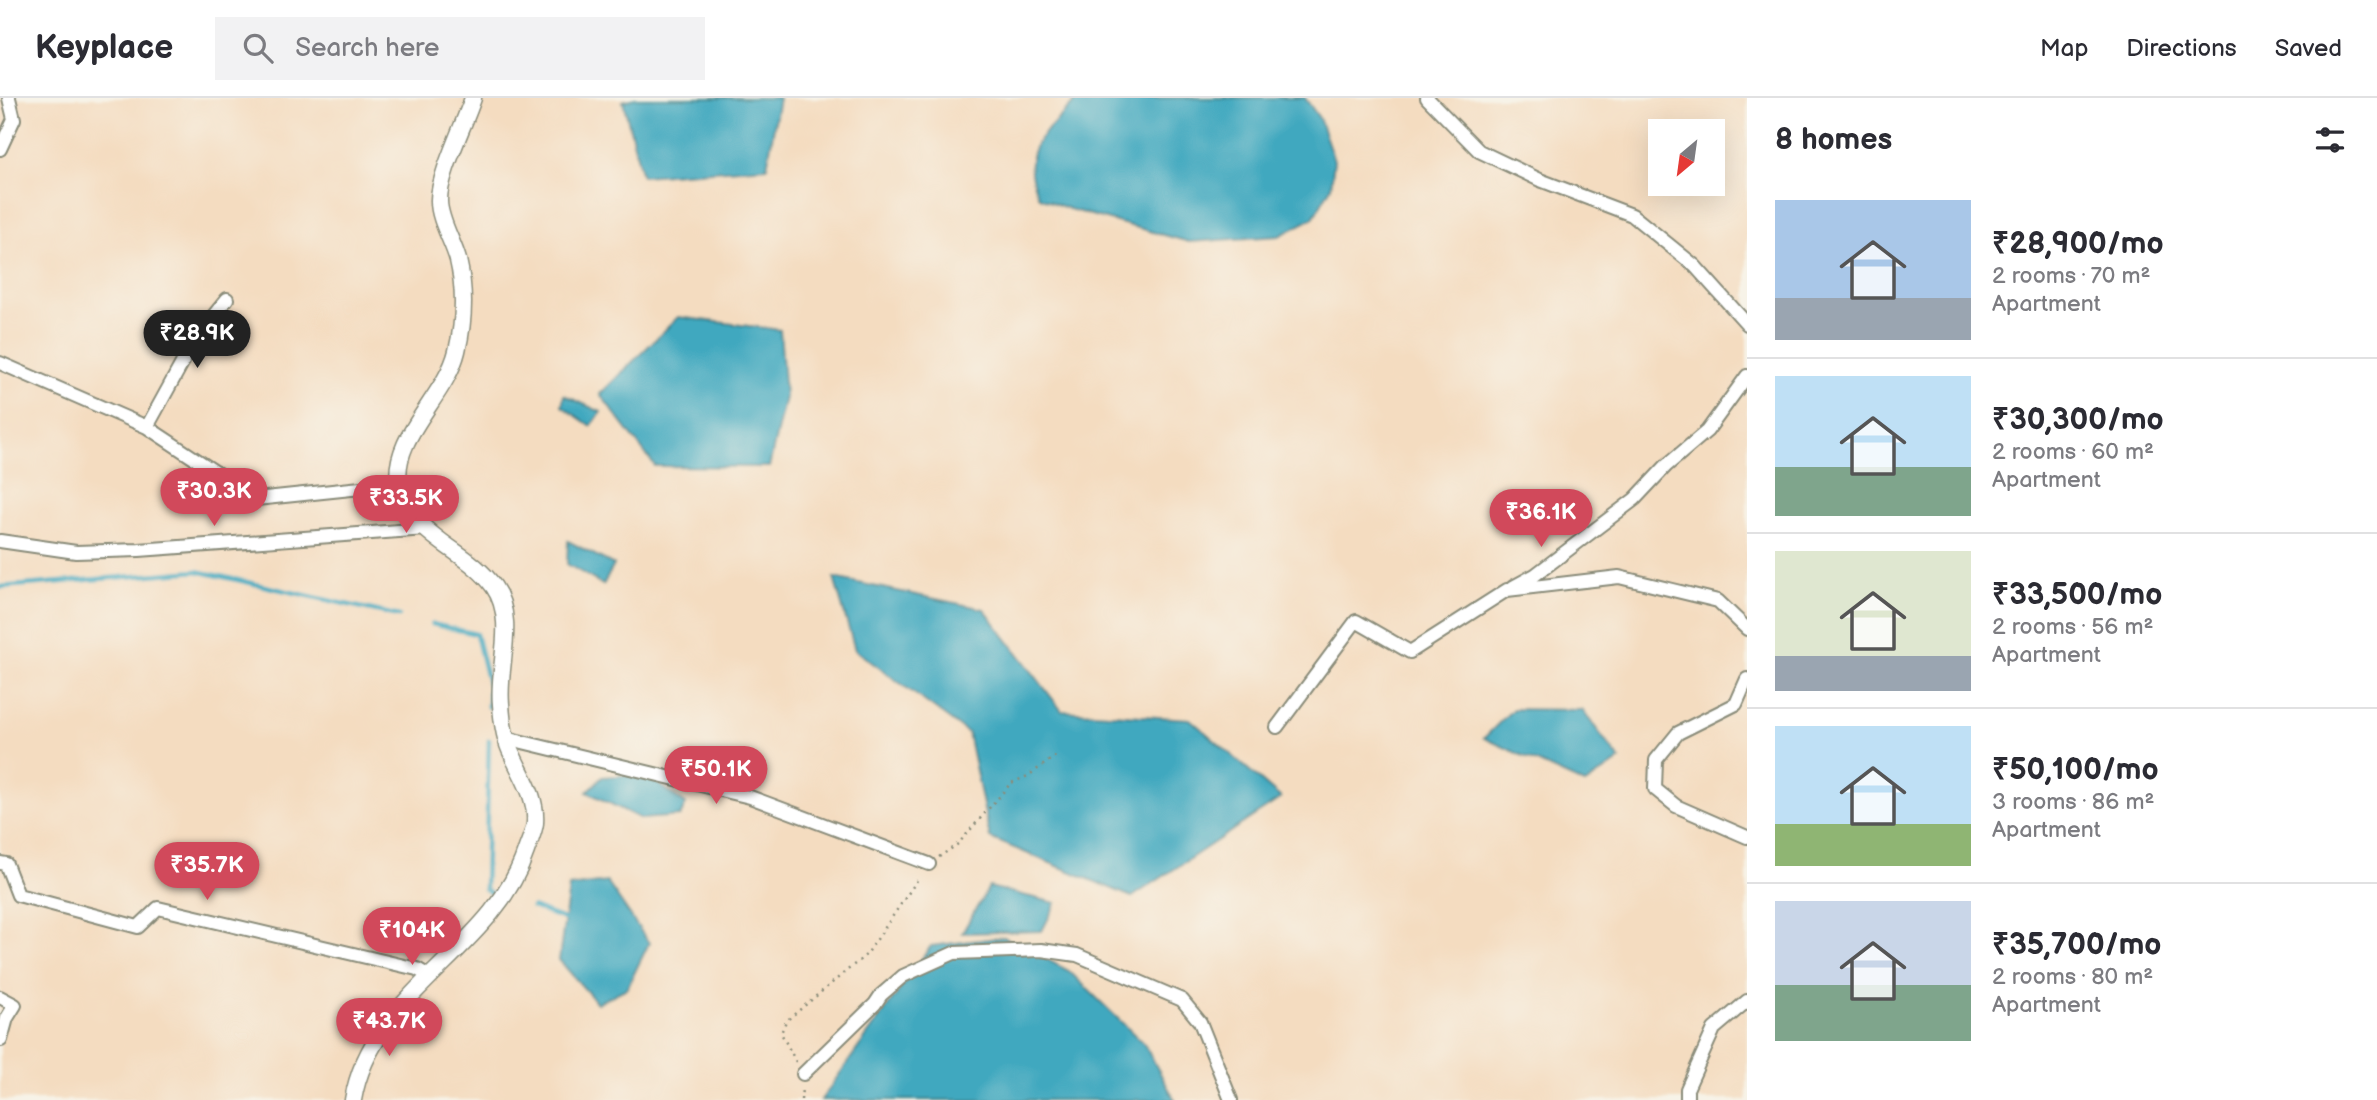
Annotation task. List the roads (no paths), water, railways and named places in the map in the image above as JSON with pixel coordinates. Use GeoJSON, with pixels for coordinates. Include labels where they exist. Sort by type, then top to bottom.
{"type":"FeatureCollection","features":[{"type":"Feature","properties":{"kind":"street"},"geometry":{"type":"LineString","coordinates":[[0,149],[14,119],[9,98]]}},
{"type":"Feature","properties":{"kind":"street"},"geometry":{"type":"LineString","coordinates":[[353,1100],[371,1052],[400,1007],[496,908],[519,871],[534,823],[532,795],[506,738],[500,702],[503,610],[495,589],[483,574],[426,529],[407,506],[399,484],[399,460],[409,435],[441,391],[457,352],[463,303],[460,275],[439,200],[444,178],[473,98]]}},
{"type":"Feature","properties":{"kind":"street"},"geometry":{"type":"LineString","coordinates":[[1427,98],[1479,151],[1540,180],[1632,215],[1695,266],[1747,324]]}},
{"type":"Feature","properties":{"kind":"street"},"geometry":{"type":"LineString","coordinates":[[147,427],[197,336],[227,299]]}},
{"type":"Feature","properties":{"kind":"street"},"geometry":{"type":"LineString","coordinates":[[0,363],[147,427],[256,499],[399,484]]}},
{"type":"Feature","properties":{"kind":"street"},"geometry":{"type":"LineString","coordinates":[[1277,727],[1356,621],[1410,652],[1535,575],[1634,499],[1666,466],[1707,431],[1747,376]]}},
{"type":"Feature","properties":{"kind":"street"},"geometry":{"type":"LineString","coordinates":[[0,541],[76,552],[139,550],[426,529]]}},
{"type":"Feature","properties":{"kind":"street"},"geometry":{"type":"LineString","coordinates":[[1507,590],[1619,577],[1718,601],[1747,629]]}},
{"type":"Feature","properties":{"kind":"street"},"geometry":{"type":"LineString","coordinates":[[1747,679],[1736,704],[1678,733],[1656,760],[1655,789],[1676,806],[1747,837]]}},
{"type":"Feature","properties":{"kind":"street"},"geometry":{"type":"LineString","coordinates":[[506,738],[750,797],[929,864]]}},
{"type":"Feature","properties":{"kind":"street"},"geometry":{"type":"LineString","coordinates":[[0,863],[6,864],[19,895],[128,925],[138,927],[158,908],[417,970],[429,976]]}},
{"type":"Feature","properties":{"kind":"street"},"geometry":{"type":"LineString","coordinates":[[803,1074],[903,976],[954,953],[1041,950],[1077,955],[1182,1000],[1200,1022],[1231,1100]]}},
{"type":"Feature","properties":{"kind":"street"},"geometry":{"type":"LineString","coordinates":[[0,997],[15,1005],[6,1018],[1,1040]]}},
{"type":"Feature","properties":{"kind":"street"},"geometry":{"type":"LineString","coordinates":[[1687,1100],[1687,1089],[1714,1029],[1747,1001]]}},
{"type":"Feature","properties":{"kind":"water"},"geometry":{"type":"Polygon","coordinates":[[[636,98],[779,98],[767,167],[642,176],[623,101],[636,98]]]}},
{"type":"Feature","properties":{"kind":"water"},"geometry":{"type":"Polygon","coordinates":[[[1078,98],[1305,98],[1319,118],[1334,160],[1331,187],[1313,218],[1279,236],[1189,242],[1069,209],[1039,197],[1030,166],[1038,142],[1078,98]]]}},
{"type":"Feature","properties":{"kind":"water"},"geometry":{"type":"Polygon","coordinates":[[[678,317],[780,330],[785,397],[769,467],[655,466],[600,394],[678,317]]]}},
{"type":"Feature","properties":{"kind":"water"},"geometry":{"type":"Polygon","coordinates":[[[564,395],[601,412],[591,426],[562,406],[564,395]]]}},
{"type":"Feature","properties":{"kind":"water"},"geometry":{"type":"Polygon","coordinates":[[[568,541],[614,565],[603,585],[567,564],[568,541]]]}},
{"type":"Feature","properties":{"kind":"water"},"geometry":{"type":"Polygon","coordinates":[[[834,578],[984,609],[1062,711],[1190,719],[1281,798],[1132,897],[990,838],[968,733],[855,650],[834,578]]]}},
{"type":"Feature","properties":{"kind":"water"},"geometry":{"type":"Polygon","coordinates":[[[1513,709],[1582,710],[1620,760],[1585,784],[1484,738],[1513,709]]]}},
{"type":"Feature","properties":{"kind":"water"},"geometry":{"type":"Polygon","coordinates":[[[645,774],[686,804],[680,816],[641,819],[587,792],[602,777],[645,774]]]}},
{"type":"Feature","properties":{"kind":"water"},"geometry":{"type":"Polygon","coordinates":[[[607,882],[649,943],[627,988],[597,1003],[559,960],[569,887],[607,882]]]}},
{"type":"Feature","properties":{"kind":"water"},"geometry":{"type":"Polygon","coordinates":[[[989,887],[1056,903],[1042,931],[962,933],[989,887]]]}},
{"type":"Feature","properties":{"kind":"water"},"geometry":{"type":"Polygon","coordinates":[[[1004,937],[1069,971],[1144,1044],[1175,1100],[821,1100],[931,946],[1004,937]]]}},
{"type":"Feature","properties":{"kind":"waterway"},"geometry":{"type":"LineString","coordinates":[[0,587],[197,571],[399,616]]}},
{"type":"Feature","properties":{"kind":"waterway"},"geometry":{"type":"LineString","coordinates":[[432,624],[476,634],[489,687],[488,707]]}},
{"type":"Feature","properties":{"kind":"waterway"},"geometry":{"type":"LineString","coordinates":[[489,740],[485,889],[492,894]]}},
{"type":"Feature","properties":{"kind":"waterway"},"geometry":{"type":"LineString","coordinates":[[532,907],[569,921]]}}]}
